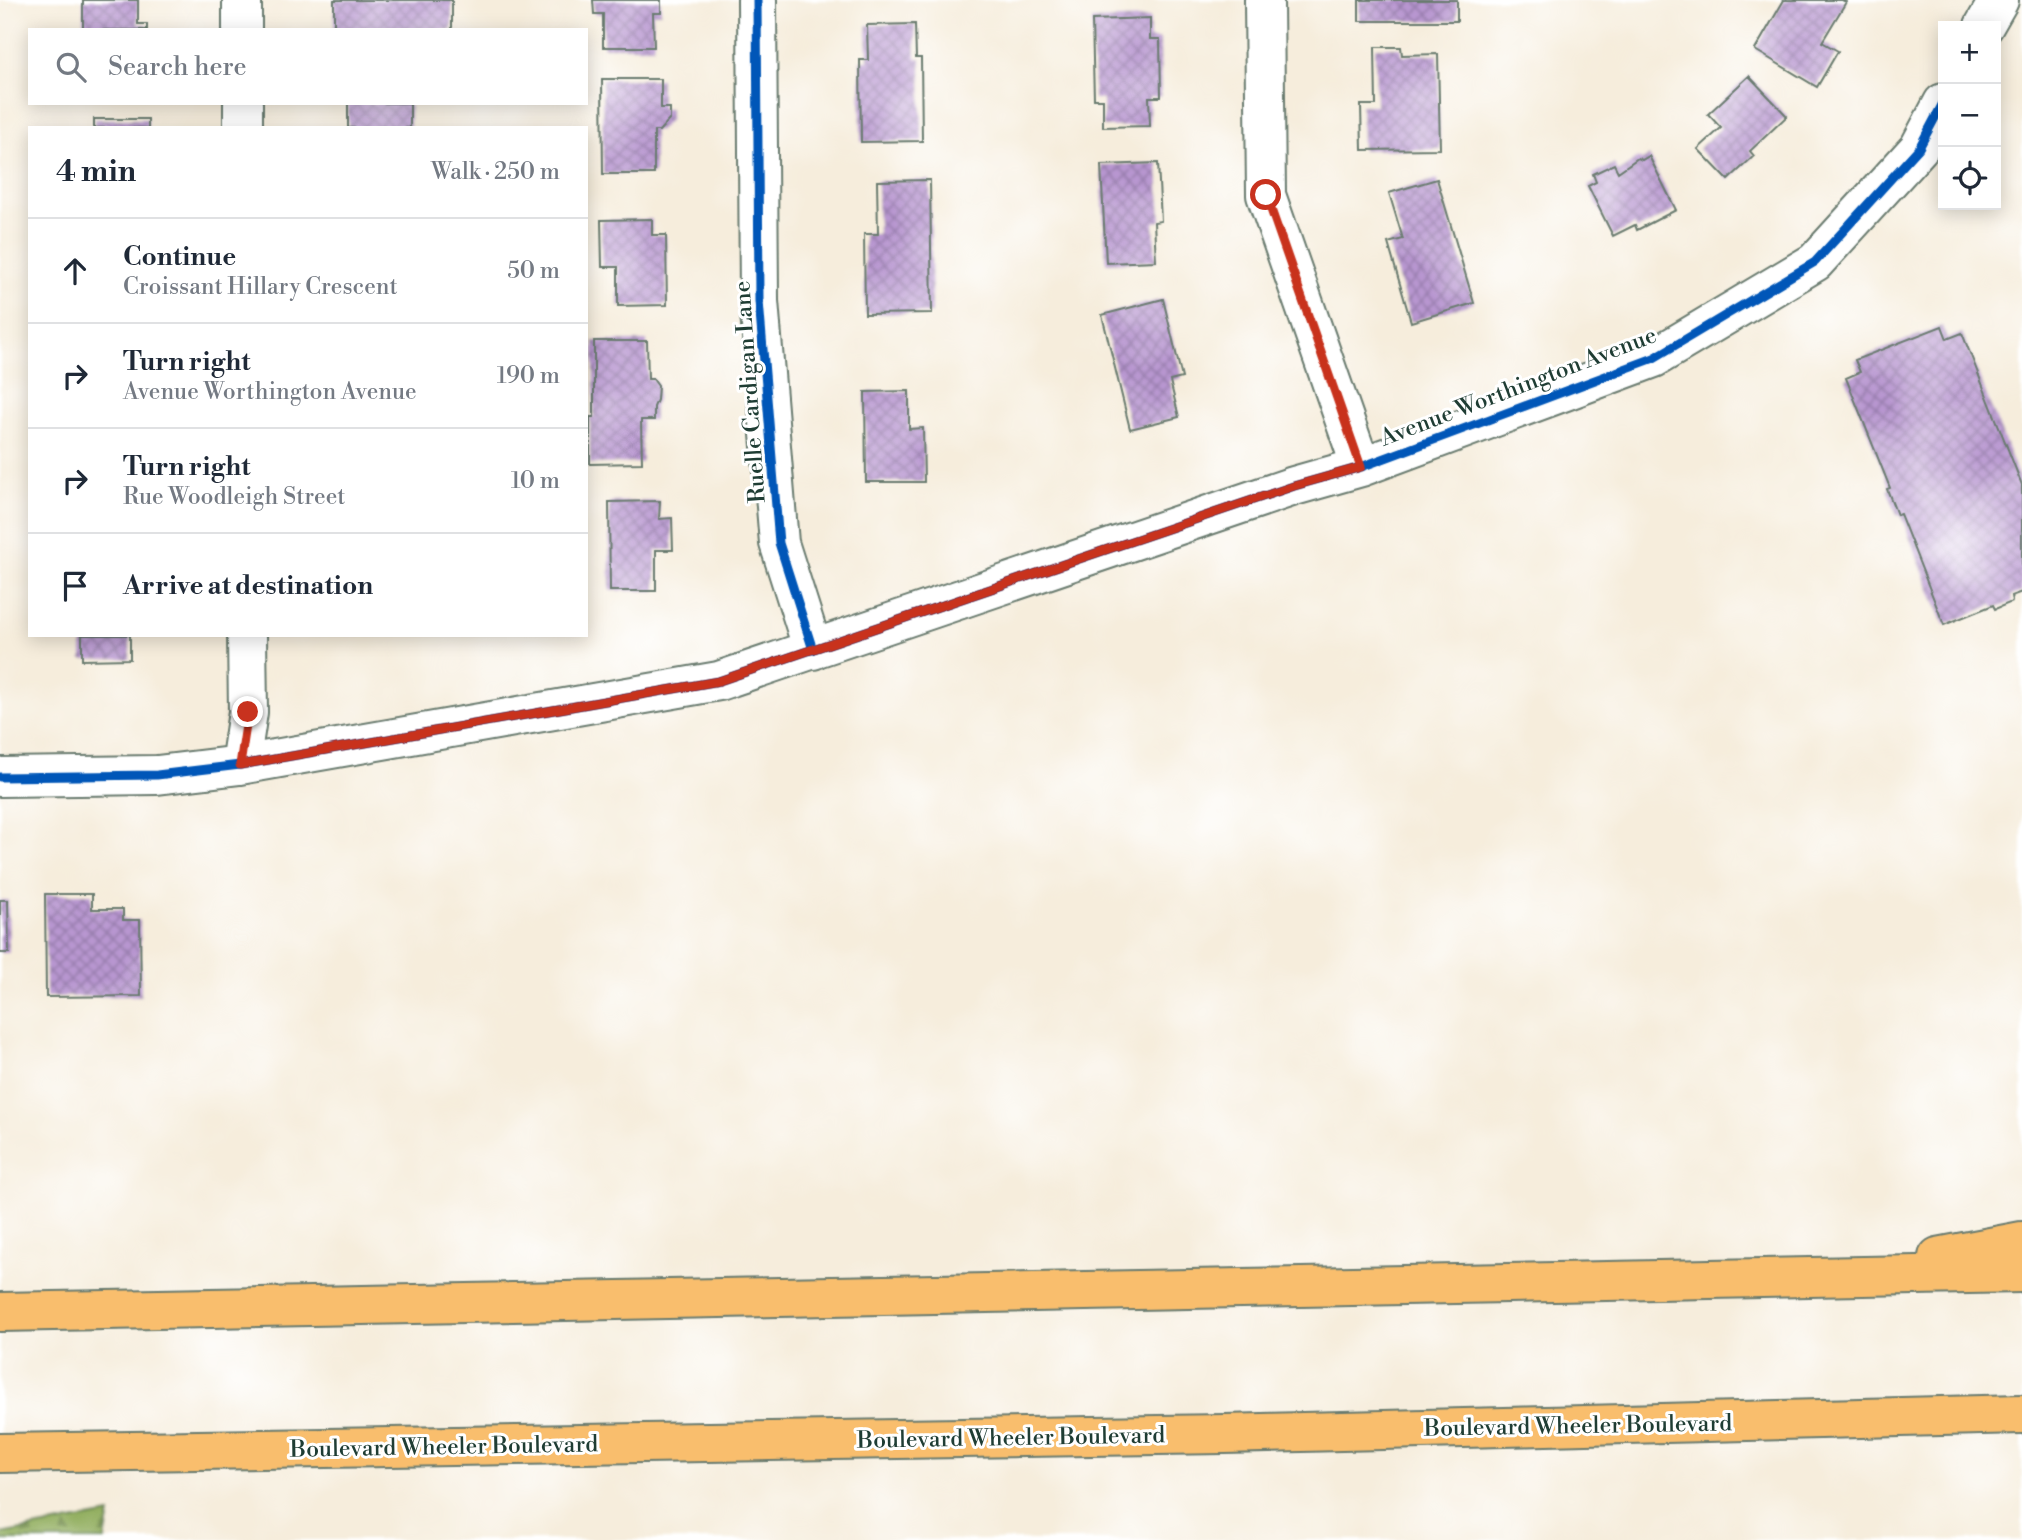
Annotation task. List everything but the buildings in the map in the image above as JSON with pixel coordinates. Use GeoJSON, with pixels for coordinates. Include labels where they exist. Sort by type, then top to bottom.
{"type":"FeatureCollection","features":[{"type":"Feature","properties":{"kind":"highway"},"geometry":{"type":"LineString","coordinates":[[1840,1277],[2022,1241]]}},
{"type":"Feature","properties":{"kind":"highway"},"geometry":{"type":"LineString","coordinates":[[0,1312],[2022,1273]]}},
{"type":"Feature","properties":{"kind":"highway","name":"Boulevard Wheeler Boulevard"},"geometry":{"type":"LineString","coordinates":[[0,1453],[1362,1430],[2022,1415]]}},
{"type":"Feature","properties":{"kind":"highway"},"geometry":{"type":"LineString","coordinates":[[1362,1430],[2022,1438]]}},
{"type":"Feature","properties":{"kind":"street"},"geometry":{"type":"LineString","coordinates":[[242,0],[242,28]]}},
{"type":"Feature","properties":{"kind":"street","name":"Ruelle Cardigan Lane"},"geometry":{"type":"LineString","coordinates":[[757,0],[759,301],[779,543],[813,650]]}},
{"type":"Feature","properties":{"kind":"street"},"geometry":{"type":"LineString","coordinates":[[1264,0],[1266,195],[1361,467]]}},
{"type":"Feature","properties":{"kind":"street"},"geometry":{"type":"LineString","coordinates":[[1987,21],[1998,0]]}},
{"type":"Feature","properties":{"kind":"street"},"geometry":{"type":"LineString","coordinates":[[243,105],[243,126]]}},
{"type":"Feature","properties":{"kind":"street","name":"Avenue Worthington Avenue"},"geometry":{"type":"LineString","coordinates":[[0,778],[157,775],[240,765],[719,681],[1294,486],[1361,467],[1654,358],[1815,262],[1919,148],[1938,112]]}},
{"type":"Feature","properties":{"kind":"street"},"geometry":{"type":"LineString","coordinates":[[240,765],[248,712],[247,637]]}},
{"type":"Feature","properties":{"kind":"green space"},"geometry":{"type":"Polygon","coordinates":[[[110,1514],[105,1540],[0,1540],[0,1534],[110,1514]]]}},
{"type":"Feature","properties":{"kind":"cycle path"},"geometry":{"type":"LineString","coordinates":[[757,0],[759,301],[779,543],[813,650]]}},
{"type":"Feature","properties":{"kind":"cycle path"},"geometry":{"type":"LineString","coordinates":[[0,777],[157,775],[240,765],[719,681],[1294,486],[1361,467],[1654,358],[1815,262],[1919,148],[1938,112]]}},
{"type":"Feature","properties":{"kind":"route"},"geometry":{"type":"LineString","coordinates":[[248,712],[240,765],[719,681],[1294,486],[1361,467],[1266,195]]}}]}
